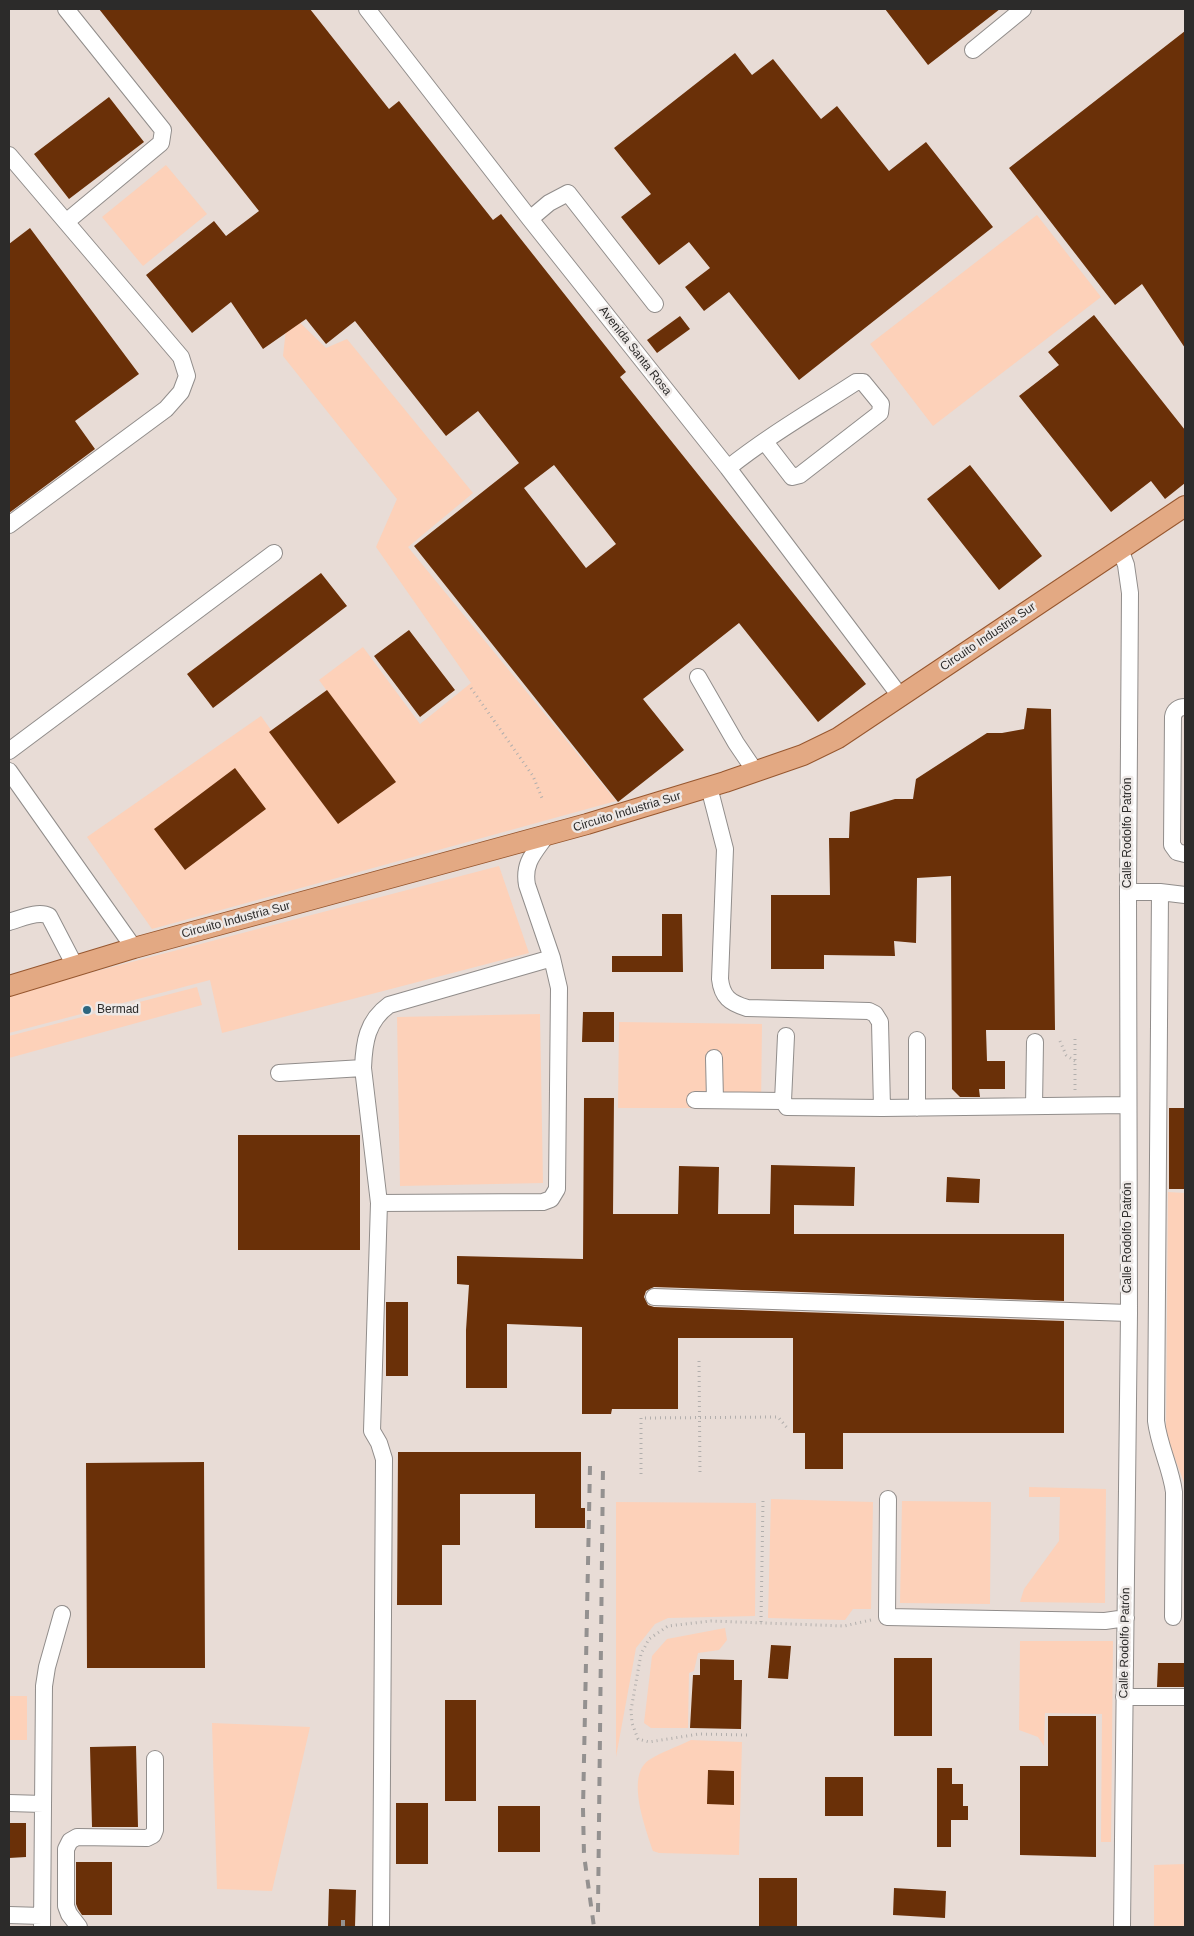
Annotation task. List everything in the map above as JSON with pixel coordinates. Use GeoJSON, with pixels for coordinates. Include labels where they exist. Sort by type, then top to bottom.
{"type":"FeatureCollection","features":[{"type":"Feature","properties":{"kind":"main road","name":"Circuito Industria Sur"},"geometry":{"type":"LineString","coordinates":[[9,986],[134,948],[546,836],[709,787],[803,755],[838,738],[1185,506]]}},
{"type":"Feature","properties":{"kind":"street"},"geometry":{"type":"LineString","coordinates":[[66,9],[163,130],[161,143],[66,222]]}},
{"type":"Feature","properties":{"kind":"street","name":"Avenida Santa Rosa"},"geometry":{"type":"LineString","coordinates":[[367,9],[530,219],[728,468],[900,696]]}},
{"type":"Feature","properties":{"kind":"street"},"geometry":{"type":"LineString","coordinates":[[973,50],[1023,9]]}},
{"type":"Feature","properties":{"kind":"street"},"geometry":{"type":"LineString","coordinates":[[9,154],[181,357],[187,376],[181,392],[166,409],[9,525]]}},
{"type":"Feature","properties":{"kind":"street"},"geometry":{"type":"LineString","coordinates":[[530,219],[549,203],[568,193],[655,304]]}},
{"type":"Feature","properties":{"kind":"street"},"geometry":{"type":"LineString","coordinates":[[728,468],[765,442],[856,382],[863,382],[881,404],[880,413],[795,477],[792,477],[765,442]]}},
{"type":"Feature","properties":{"kind":"street","name":"Calle Rodolfo Patrón"},"geometry":{"type":"LineString","coordinates":[[1120,549],[1126,565],[1130,593],[1128,892],[1129,1313],[1122,1927]]}},
{"type":"Feature","properties":{"kind":"street"},"geometry":{"type":"LineString","coordinates":[[9,751],[274,553]]}},
{"type":"Feature","properties":{"kind":"street"},"geometry":{"type":"LineString","coordinates":[[698,677],[736,743],[755,771]]}},
{"type":"Feature","properties":{"kind":"street"},"geometry":{"type":"LineString","coordinates":[[1185,707],[1177,709],[1173,716],[1172,786],[1172,845],[1176,852],[1185,854]]}},
{"type":"Feature","properties":{"kind":"street"},"geometry":{"type":"LineString","coordinates":[[9,771],[134,948]]}},
{"type":"Feature","properties":{"kind":"street"},"geometry":{"type":"LineString","coordinates":[[709,787],[725,848],[721,990],[726,999],[747,1008],[869,1011],[875,1014],[880,1022],[882,1108]]}},
{"type":"Feature","properties":{"kind":"street"},"geometry":{"type":"LineString","coordinates":[[379,1204],[543,1202],[551,1199],[557,1189],[558,988],[552,958],[525,874],[528,863],[546,836]]}},
{"type":"Feature","properties":{"kind":"street"},"geometry":{"type":"LineString","coordinates":[[1128,892],[1160,892],[1185,895]]}},
{"type":"Feature","properties":{"kind":"street"},"geometry":{"type":"LineString","coordinates":[[1160,892],[1156,1422],[1174,1492],[1173,1617]]}},
{"type":"Feature","properties":{"kind":"street"},"geometry":{"type":"LineString","coordinates":[[9,922],[37,914],[49,916],[75,966]]}},
{"type":"Feature","properties":{"kind":"street"},"geometry":{"type":"LineString","coordinates":[[381,1927],[384,1459],[379,1442],[372,1431],[379,1204],[363,1068],[364,1045],[377,1017],[390,1005],[552,958]]}},
{"type":"Feature","properties":{"kind":"street"},"geometry":{"type":"LineString","coordinates":[[786,1036],[783,1101],[790,1108],[1128,1105]]}},
{"type":"Feature","properties":{"kind":"street"},"geometry":{"type":"LineString","coordinates":[[917,1040],[917,1108]]}},
{"type":"Feature","properties":{"kind":"street"},"geometry":{"type":"LineString","coordinates":[[1034,1106],[1035,1042]]}},
{"type":"Feature","properties":{"kind":"street"},"geometry":{"type":"LineString","coordinates":[[714,1058],[715,1100]]}},
{"type":"Feature","properties":{"kind":"street"},"geometry":{"type":"LineString","coordinates":[[279,1073],[363,1068]]}},
{"type":"Feature","properties":{"kind":"street"},"geometry":{"type":"LineString","coordinates":[[696,1100],[783,1101]]}},
{"type":"Feature","properties":{"kind":"street"},"geometry":{"type":"LineString","coordinates":[[654,1297],[1129,1313]]}},
{"type":"Feature","properties":{"kind":"street"},"geometry":{"type":"LineString","coordinates":[[888,1499],[887,1617],[1105,1621],[1126,1618]]}},
{"type":"Feature","properties":{"kind":"street"},"geometry":{"type":"LineString","coordinates":[[9,1915],[42,1921],[44,1686],[47,1667],[62,1614]]}},
{"type":"Feature","properties":{"kind":"street"},"geometry":{"type":"LineString","coordinates":[[1124,1696],[1185,1697]]}},
{"type":"Feature","properties":{"kind":"street"},"geometry":{"type":"LineString","coordinates":[[79,1927],[69,1914],[66,1906],[66,1848],[70,1841],[77,1837],[147,1838],[152,1836],[155,1830],[155,1759]]}},
{"type":"Feature","properties":{"kind":"street"},"geometry":{"type":"LineString","coordinates":[[9,1803],[43,1804]]}},
{"type":"Feature","properties":{"kind":"path"},"geometry":{"type":"LineString","coordinates":[[471,688],[533,776],[542,798]]}},
{"type":"Feature","properties":{"kind":"path"},"geometry":{"type":"LineString","coordinates":[[1075,1039],[1075,1106]]}},
{"type":"Feature","properties":{"kind":"path"},"geometry":{"type":"LineString","coordinates":[[1060,1041],[1066,1055],[1075,1062]]}},
{"type":"Feature","properties":{"kind":"path"},"geometry":{"type":"LineString","coordinates":[[699,1361],[700,1474]]}},
{"type":"Feature","properties":{"kind":"path"},"geometry":{"type":"LineString","coordinates":[[641,1474],[641,1418],[778,1417],[789,1430]]}},
{"type":"Feature","properties":{"kind":"path"},"geometry":{"type":"LineString","coordinates":[[761,1622],[763,1501]]}},
{"type":"Feature","properties":{"kind":"path"},"geometry":{"type":"LineString","coordinates":[[747,1735],[699,1734],[649,1742],[638,1739],[632,1723],[631,1710],[641,1654],[649,1639],[668,1626],[702,1622],[761,1622],[844,1626],[887,1617]]}},
{"type":"Feature","properties":{"kind":"shaded area"},"geometry":{"type":"Polygon","coordinates":[[[9,9],[1185,9],[1185,1927],[9,1927],[9,9]]]}},
{"type":"Feature","properties":{"kind":"shaded area"},"geometry":{"type":"Polygon","coordinates":[[[166,165],[207,214],[143,266],[102,217],[166,165]]]}},
{"type":"Feature","properties":{"kind":"shaded area"},"geometry":{"type":"Polygon","coordinates":[[[1037,215],[1101,297],[933,426],[870,344],[1037,215]]]}},
{"type":"Feature","properties":{"kind":"shaded area"},"geometry":{"type":"Polygon","coordinates":[[[288,311],[326,348],[347,339],[473,493],[408,547],[616,801],[152,929],[87,837],[261,716],[337,822],[393,782],[319,680],[363,647],[420,724],[471,683],[376,547],[397,499],[283,356],[288,311]]]}},
{"type":"Feature","properties":{"kind":"shaded area"},"geometry":{"type":"Polygon","coordinates":[[[499,866],[529,953],[222,1033],[210,980],[9,1033],[9,994],[499,866]]]}},
{"type":"Feature","properties":{"kind":"shaded area"},"geometry":{"type":"Polygon","coordinates":[[[197,987],[202,1005],[9,1058],[9,1036],[197,987]]]}},
{"type":"Feature","properties":{"kind":"shaded area"},"geometry":{"type":"Polygon","coordinates":[[[540,1014],[543,1183],[400,1186],[397,1017],[540,1014]]]}},
{"type":"Feature","properties":{"kind":"shaded area"},"geometry":{"type":"Polygon","coordinates":[[[619,1022],[762,1024],[761,1108],[618,1108],[619,1022]]]}},
{"type":"Feature","properties":{"kind":"shaded area"},"geometry":{"type":"Polygon","coordinates":[[[1168,1192],[1185,1193],[1185,1485],[1166,1435],[1168,1192]]]}},
{"type":"Feature","properties":{"kind":"shaded area"},"geometry":{"type":"Polygon","coordinates":[[[1029,1487],[1106,1489],[1105,1603],[1020,1602],[1024,1589],[1059,1541],[1060,1497],[1029,1497],[1029,1487]]]}},
{"type":"Feature","properties":{"kind":"shaded area"},"geometry":{"type":"Polygon","coordinates":[[[771,1499],[873,1502],[871,1609],[853,1609],[845,1620],[768,1618],[771,1499]]]}},
{"type":"Feature","properties":{"kind":"shaded area"},"geometry":{"type":"Polygon","coordinates":[[[902,1501],[991,1502],[990,1604],[900,1603],[902,1501]]]}},
{"type":"Feature","properties":{"kind":"shaded area"},"geometry":{"type":"Polygon","coordinates":[[[616,1502],[756,1503],[755,1616],[668,1618],[655,1624],[636,1648],[616,1757],[616,1502]]]}},
{"type":"Feature","properties":{"kind":"shaded area"},"geometry":{"type":"Polygon","coordinates":[[[725,1628],[727,1640],[719,1650],[698,1653],[694,1671],[689,1673],[688,1728],[651,1728],[644,1723],[652,1656],[667,1639],[725,1628]]]}},
{"type":"Feature","properties":{"kind":"shaded area"},"geometry":{"type":"Polygon","coordinates":[[[1020,1641],[1113,1641],[1111,1842],[1101,1842],[1102,1714],[1045,1713],[1044,1746],[1038,1737],[1019,1730],[1020,1641]]]}},
{"type":"Feature","properties":{"kind":"shaded area"},"geometry":{"type":"Polygon","coordinates":[[[9,1696],[27,1696],[27,1740],[9,1740],[9,1696]]]}},
{"type":"Feature","properties":{"kind":"shaded area"},"geometry":{"type":"Polygon","coordinates":[[[212,1723],[310,1727],[272,1891],[217,1889],[212,1723]]]}},
{"type":"Feature","properties":{"kind":"shaded area"},"geometry":{"type":"Polygon","coordinates":[[[691,1740],[742,1742],[739,1855],[659,1853],[653,1851],[639,1803],[639,1778],[642,1768],[654,1757],[691,1740]]]}},
{"type":"Feature","properties":{"kind":"shaded area"},"geometry":{"type":"Polygon","coordinates":[[[1185,1864],[1185,1927],[1154,1927],[1154,1865],[1185,1864]]]}},
{"type":"Feature","properties":{"kind":"building"},"geometry":{"type":"Polygon","coordinates":[[[99,9],[310,9],[389,109],[399,101],[493,220],[501,214],[626,372],[620,377],[866,684],[818,722],[739,623],[643,699],[684,750],[618,802],[414,546],[519,463],[478,411],[446,436],[355,321],[326,344],[306,319],[263,349],[231,302],[192,333],[146,275],[214,221],[226,236],[259,211],[99,9]],[[554,465],[524,488],[586,568],[616,544],[554,465]]]}},
{"type":"Feature","properties":{"kind":"building"},"geometry":{"type":"Polygon","coordinates":[[[885,9],[1000,9],[928,65],[885,9]]]}},
{"type":"Feature","properties":{"kind":"building"},"geometry":{"type":"Polygon","coordinates":[[[1185,31],[1185,348],[1142,284],[1115,305],[1009,168],[1185,31]]]}},
{"type":"Feature","properties":{"kind":"building"},"geometry":{"type":"Polygon","coordinates":[[[735,53],[752,75],[773,59],[821,119],[837,106],[889,171],[926,142],[993,227],[799,380],[729,292],[704,311],[685,287],[710,268],[689,242],[659,265],[621,217],[651,194],[614,148],[735,53]]]}},
{"type":"Feature","properties":{"kind":"building"},"geometry":{"type":"Polygon","coordinates":[[[109,97],[144,142],[69,199],[34,154],[109,97]]]}},
{"type":"Feature","properties":{"kind":"building"},"geometry":{"type":"Polygon","coordinates":[[[30,228],[139,374],[75,421],[95,449],[9,513],[9,244],[30,228]]]}},
{"type":"Feature","properties":{"kind":"building"},"geometry":{"type":"Polygon","coordinates":[[[1094,315],[1185,430],[1185,483],[1165,499],[1151,481],[1111,512],[1019,396],[1059,365],[1048,352],[1094,315]]]}},
{"type":"Feature","properties":{"kind":"building"},"geometry":{"type":"Polygon","coordinates":[[[680,316],[690,329],[657,353],[647,340],[680,316]]]}},
{"type":"Feature","properties":{"kind":"building"},"geometry":{"type":"Polygon","coordinates":[[[970,465],[1042,556],[999,590],[927,499],[970,465]]]}},
{"type":"Feature","properties":{"kind":"building"},"geometry":{"type":"Polygon","coordinates":[[[321,573],[347,606],[213,708],[187,674],[321,573]]]}},
{"type":"Feature","properties":{"kind":"building"},"geometry":{"type":"Polygon","coordinates":[[[409,630],[455,690],[420,717],[374,656],[409,630]]]}},
{"type":"Feature","properties":{"kind":"building"},"geometry":{"type":"Polygon","coordinates":[[[327,690],[396,782],[338,824],[269,732],[327,690]]]}},
{"type":"Feature","properties":{"kind":"building"},"geometry":{"type":"Polygon","coordinates":[[[1027,708],[1051,709],[1055,1030],[986,1030],[987,1061],[1005,1061],[1005,1089],[979,1089],[980,1097],[960,1097],[952,1089],[951,876],[917,878],[916,943],[894,941],[895,956],[824,955],[824,969],[771,969],[771,895],[830,895],[829,838],[849,838],[850,812],[895,799],[913,799],[916,779],[987,733],[1002,733],[1024,729],[1027,708]]]}},
{"type":"Feature","properties":{"kind":"building"},"geometry":{"type":"Polygon","coordinates":[[[235,768],[266,809],[185,870],[154,829],[235,768]]]}},
{"type":"Feature","properties":{"kind":"building"},"geometry":{"type":"Polygon","coordinates":[[[662,914],[682,914],[683,972],[612,972],[612,956],[662,956],[662,914]]]}},
{"type":"Feature","properties":{"kind":"building"},"geometry":{"type":"Polygon","coordinates":[[[583,1012],[614,1012],[614,1042],[582,1042],[583,1012]]]}},
{"type":"Feature","properties":{"kind":"building"},"geometry":{"type":"Polygon","coordinates":[[[584,1098],[614,1098],[613,1214],[678,1214],[679,1166],[719,1167],[718,1214],[770,1214],[771,1165],[855,1167],[854,1206],[794,1205],[794,1234],[1064,1234],[1064,1301],[654,1287],[646,1291],[644,1297],[648,1305],[654,1307],[1064,1321],[1064,1433],[843,1433],[843,1469],[805,1469],[805,1433],[793,1433],[793,1338],[678,1338],[678,1409],[612,1409],[611,1414],[582,1414],[582,1327],[507,1324],[507,1388],[466,1388],[466,1330],[469,1285],[457,1284],[457,1256],[583,1259],[584,1098]]]}},
{"type":"Feature","properties":{"kind":"building"},"geometry":{"type":"Polygon","coordinates":[[[1169,1108],[1185,1108],[1185,1189],[1169,1189],[1169,1108]]]}},
{"type":"Feature","properties":{"kind":"building"},"geometry":{"type":"Polygon","coordinates":[[[238,1135],[360,1135],[360,1250],[238,1250],[238,1135]]]}},
{"type":"Feature","properties":{"kind":"building"},"geometry":{"type":"Polygon","coordinates":[[[947,1177],[980,1179],[979,1203],[946,1202],[947,1177]]]}},
{"type":"Feature","properties":{"kind":"building"},"geometry":{"type":"Polygon","coordinates":[[[386,1302],[408,1302],[408,1376],[386,1376],[386,1302]]]}},
{"type":"Feature","properties":{"kind":"building"},"geometry":{"type":"Polygon","coordinates":[[[398,1452],[581,1452],[581,1508],[585,1508],[585,1528],[535,1528],[535,1494],[460,1494],[460,1545],[442,1545],[442,1605],[397,1605],[398,1452]]]}},
{"type":"Feature","properties":{"kind":"building"},"geometry":{"type":"Polygon","coordinates":[[[204,1462],[205,1668],[87,1668],[86,1463],[204,1462]]]}},
{"type":"Feature","properties":{"kind":"building"},"geometry":{"type":"Polygon","coordinates":[[[771,1645],[791,1646],[788,1679],[768,1678],[771,1645]]]}},
{"type":"Feature","properties":{"kind":"building"},"geometry":{"type":"Polygon","coordinates":[[[894,1658],[932,1658],[932,1736],[894,1736],[894,1658]]]}},
{"type":"Feature","properties":{"kind":"building"},"geometry":{"type":"Polygon","coordinates":[[[700,1659],[734,1660],[734,1680],[742,1680],[741,1729],[690,1728],[693,1675],[700,1675],[700,1659]]]}},
{"type":"Feature","properties":{"kind":"building"},"geometry":{"type":"Polygon","coordinates":[[[1158,1663],[1185,1663],[1185,1687],[1157,1687],[1158,1663]]]}},
{"type":"Feature","properties":{"kind":"building"},"geometry":{"type":"Polygon","coordinates":[[[445,1700],[476,1700],[476,1801],[445,1801],[445,1700]]]}},
{"type":"Feature","properties":{"kind":"building"},"geometry":{"type":"Polygon","coordinates":[[[1048,1716],[1096,1716],[1096,1857],[1020,1855],[1020,1766],[1048,1766],[1048,1716]]]}},
{"type":"Feature","properties":{"kind":"building"},"geometry":{"type":"Polygon","coordinates":[[[136,1746],[138,1827],[92,1827],[90,1747],[136,1746]]]}},
{"type":"Feature","properties":{"kind":"building"},"geometry":{"type":"Polygon","coordinates":[[[937,1768],[952,1768],[952,1784],[963,1784],[963,1806],[968,1806],[968,1820],[951,1820],[951,1847],[937,1847],[937,1768]]]}},
{"type":"Feature","properties":{"kind":"building"},"geometry":{"type":"Polygon","coordinates":[[[708,1770],[734,1771],[734,1805],[707,1804],[708,1770]]]}},
{"type":"Feature","properties":{"kind":"building"},"geometry":{"type":"Polygon","coordinates":[[[825,1777],[863,1777],[863,1816],[825,1816],[825,1777]]]}},
{"type":"Feature","properties":{"kind":"building"},"geometry":{"type":"Polygon","coordinates":[[[396,1803],[428,1803],[428,1864],[396,1864],[396,1803]]]}},
{"type":"Feature","properties":{"kind":"building"},"geometry":{"type":"Polygon","coordinates":[[[498,1806],[540,1806],[540,1852],[498,1852],[498,1806]]]}},
{"type":"Feature","properties":{"kind":"building"},"geometry":{"type":"Polygon","coordinates":[[[9,1823],[26,1823],[26,1857],[9,1858],[9,1823]]]}},
{"type":"Feature","properties":{"kind":"building"},"geometry":{"type":"Polygon","coordinates":[[[76,1862],[112,1862],[112,1915],[82,1915],[76,1904],[76,1862]]]}},
{"type":"Feature","properties":{"kind":"building"},"geometry":{"type":"Polygon","coordinates":[[[759,1878],[797,1878],[797,1927],[759,1927],[759,1878]]]}},
{"type":"Feature","properties":{"kind":"building"},"geometry":{"type":"Polygon","coordinates":[[[894,1888],[946,1891],[945,1918],[893,1915],[894,1888]]]}},
{"type":"Feature","properties":{"kind":"building"},"geometry":{"type":"Polygon","coordinates":[[[329,1889],[356,1890],[355,1927],[328,1927],[329,1889]]]}},
{"type":"Feature","properties":{"kind":"railway"},"geometry":{"type":"LineString","coordinates":[[590,1466],[583,1809],[584,1855],[594,1927]]}},
{"type":"Feature","properties":{"kind":"railway"},"geometry":{"type":"LineString","coordinates":[[598,1912],[603,1466]]}},
{"type":"Feature","properties":{"kind":"railway"},"geometry":{"type":"LineString","coordinates":[[343,1920],[343,1927]]}},
{"type":"Feature","properties":{"kind":"place","name":"Bermad"},"geometry":{"type":"Point","coordinates":[87,1010]}}]}
